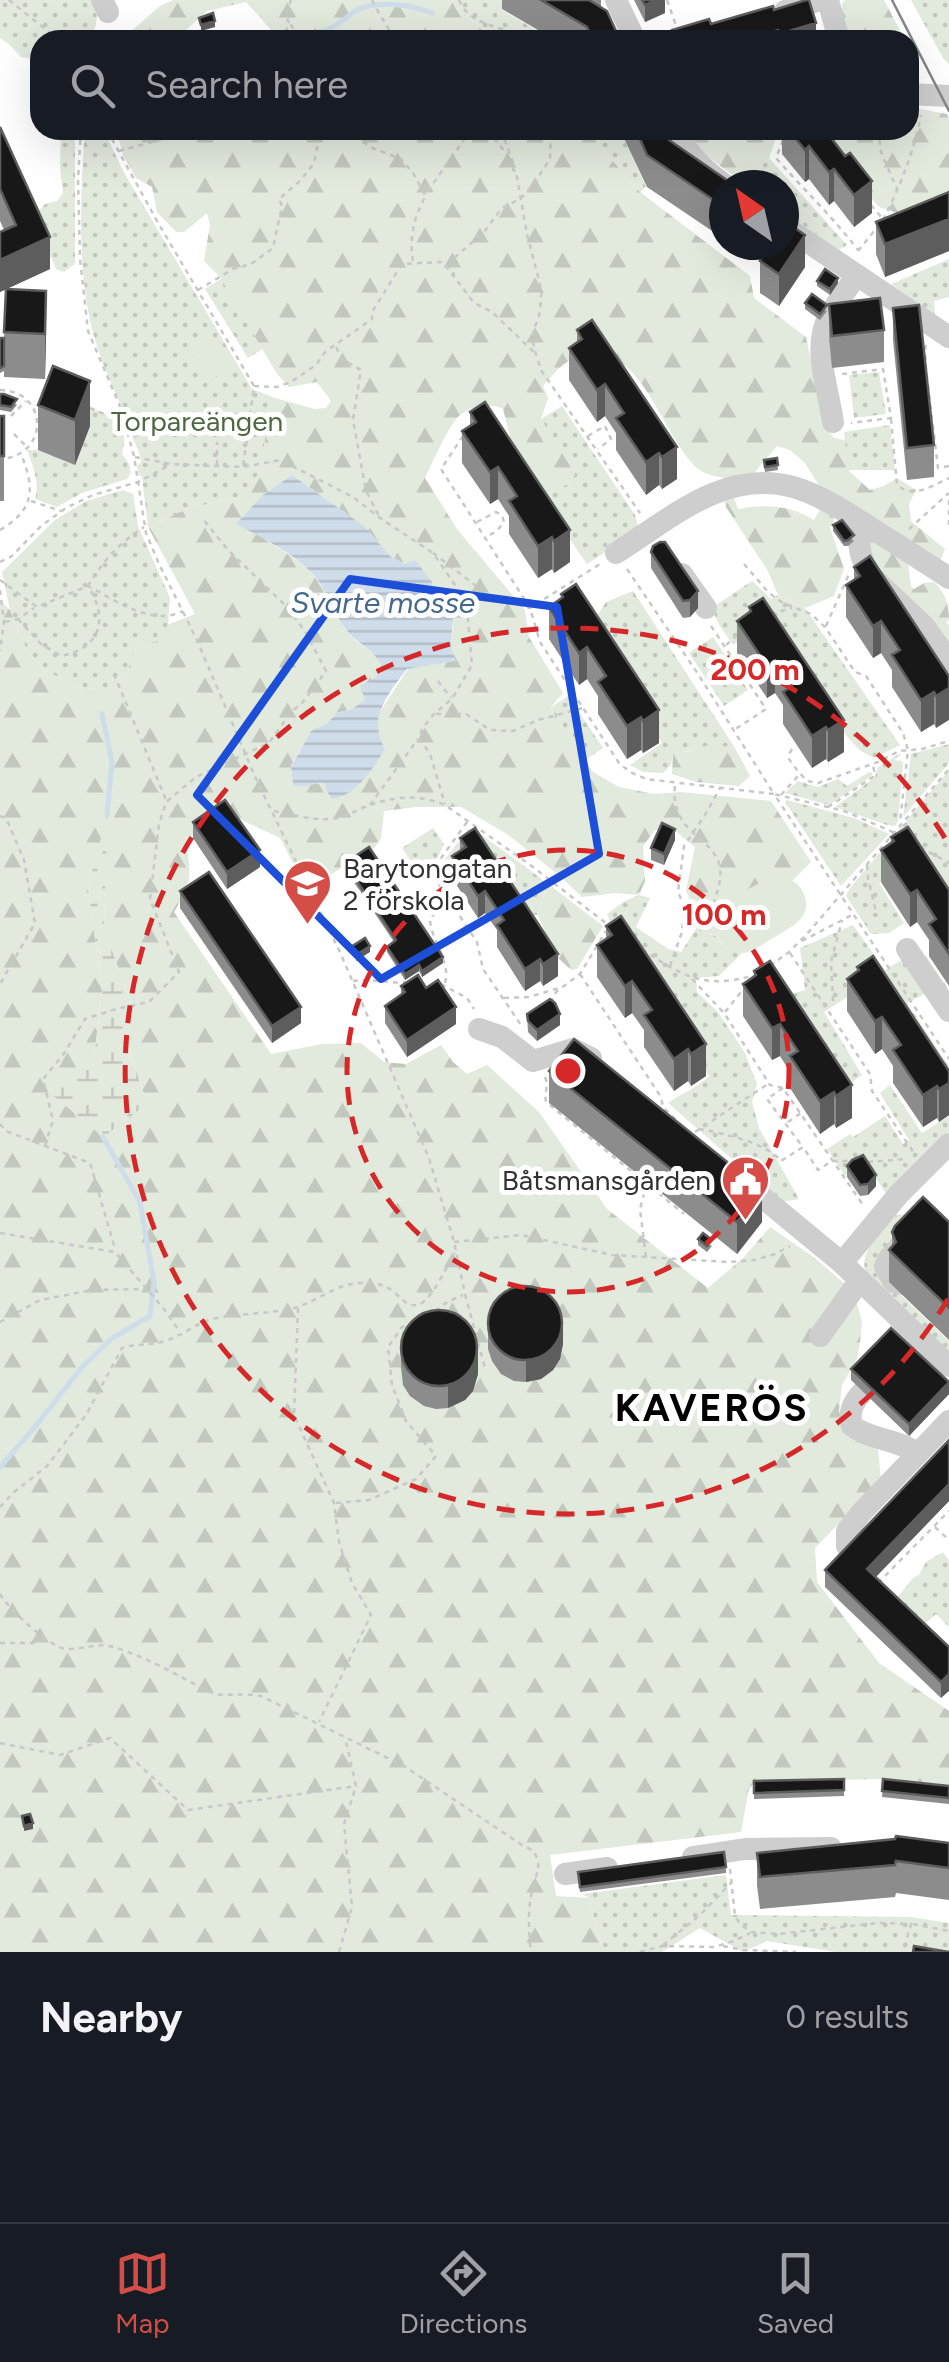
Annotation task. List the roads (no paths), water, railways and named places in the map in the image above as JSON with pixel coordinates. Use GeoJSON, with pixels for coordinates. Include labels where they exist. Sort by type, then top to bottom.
{"type":"FeatureCollection","features":[{"type":"Feature","properties":{"kind":"street"},"geometry":{"type":"LineString","coordinates":[[616,0],[630,30]]}},
{"type":"Feature","properties":{"kind":"street"},"geometry":{"type":"LineString","coordinates":[[756,19],[820,0]]}},
{"type":"Feature","properties":{"kind":"street"},"geometry":{"type":"LineString","coordinates":[[828,0],[836,30]]}},
{"type":"Feature","properties":{"kind":"street"},"geometry":{"type":"LineString","coordinates":[[919,100],[949,96]]}},
{"type":"Feature","properties":{"kind":"street"},"geometry":{"type":"LineString","coordinates":[[682,140],[692,158],[709,173]]}},
{"type":"Feature","properties":{"kind":"street"},"geometry":{"type":"LineString","coordinates":[[799,235],[854,268],[940,336]]}},
{"type":"Feature","properties":{"kind":"street"},"geometry":{"type":"LineString","coordinates":[[833,422],[822,355],[823,331],[854,268]]}},
{"type":"Feature","properties":{"kind":"street"},"geometry":{"type":"LineString","coordinates":[[616,553],[663,546],[713,494],[760,483],[810,491],[949,578]]}},
{"type":"Feature","properties":{"kind":"street"},"geometry":{"type":"LineString","coordinates":[[864,523],[858,542],[866,569],[924,626],[949,661]]}},
{"type":"Feature","properties":{"kind":"street"},"geometry":{"type":"LineString","coordinates":[[663,546],[706,608]]}},
{"type":"Feature","properties":{"kind":"street"},"geometry":{"type":"LineString","coordinates":[[908,949],[949,1011]]}},
{"type":"Feature","properties":{"kind":"street"},"geometry":{"type":"LineString","coordinates":[[479,1029],[502,1037],[533,1062],[573,1048],[603,1068]]}},
{"type":"Feature","properties":{"kind":"street"},"geometry":{"type":"LineString","coordinates":[[842,1263],[899,1194],[949,1144]]}},
{"type":"Feature","properties":{"kind":"street"},"geometry":{"type":"LineString","coordinates":[[725,1166],[842,1263],[949,1366]]}},
{"type":"Feature","properties":{"kind":"street"},"geometry":{"type":"LineString","coordinates":[[899,1194],[926,1225],[889,1258],[885,1267],[894,1282],[902,1284]]}},
{"type":"Feature","properties":{"kind":"street"},"geometry":{"type":"LineString","coordinates":[[820,1336],[860,1280]]}},
{"type":"Feature","properties":{"kind":"street"},"geometry":{"type":"LineString","coordinates":[[898,1359],[854,1401],[849,1418],[860,1431],[909,1447],[916,1453]]}},
{"type":"Feature","properties":{"kind":"street"},"geometry":{"type":"LineString","coordinates":[[846,1546],[845,1537],[852,1524],[949,1421]]}},
{"type":"Feature","properties":{"kind":"street"},"geometry":{"type":"LineString","coordinates":[[680,1859],[737,1851],[854,1847]]}},
{"type":"Feature","properties":{"kind":"street"},"geometry":{"type":"LineString","coordinates":[[565,1874],[623,1866]]}},
{"type":"Feature","properties":{"kind":"water","name":"Svarte mosse"},"geometry":{"type":"Polygon","coordinates":[[[292,475],[364,526],[391,557],[405,564],[415,560],[453,618],[451,647],[456,661],[407,669],[387,697],[379,717],[385,749],[356,787],[332,799],[325,783],[293,785],[291,767],[311,731],[365,700],[360,686],[376,677],[381,665],[344,627],[324,589],[304,565],[236,524],[263,495],[292,475]]]}},
{"type":"Feature","properties":{"kind":"waterway"},"geometry":{"type":"LineString","coordinates":[[326,30],[355,11],[373,5],[414,7],[432,13]]}},
{"type":"Feature","properties":{"kind":"waterway"},"geometry":{"type":"LineString","coordinates":[[102,714],[112,762],[107,815]]}},
{"type":"Feature","properties":{"kind":"waterway"},"geometry":{"type":"LineString","coordinates":[[0,1467],[82,1367],[111,1339],[150,1316],[154,1282],[140,1202],[103,1137]]}},
{"type":"Feature","properties":{"kind":"tram line"},"geometry":{"type":"LineString","coordinates":[[892,0],[907,30]]}},
{"type":"Feature","properties":{"kind":"tram line"},"geometry":{"type":"LineString","coordinates":[[919,53],[949,111]]}},
{"type":"Feature","properties":{"kind":"place","name":"Barytongatan 2 förskola"},"geometry":{"type":"Point","coordinates":[308,926]}},
{"type":"Feature","properties":{"kind":"place","name":"Båtsmansgården"},"geometry":{"type":"Point","coordinates":[746,1222]}},
{"type":"Feature","properties":{"kind":"district","name":"KAVERÖS"},"geometry":{"type":"Point","coordinates":[712,1408]}},
{"type":"Feature","properties":{"kind":"park label","name":"Torpareängen"},"geometry":{"type":"Point","coordinates":[197,421]}}]}
